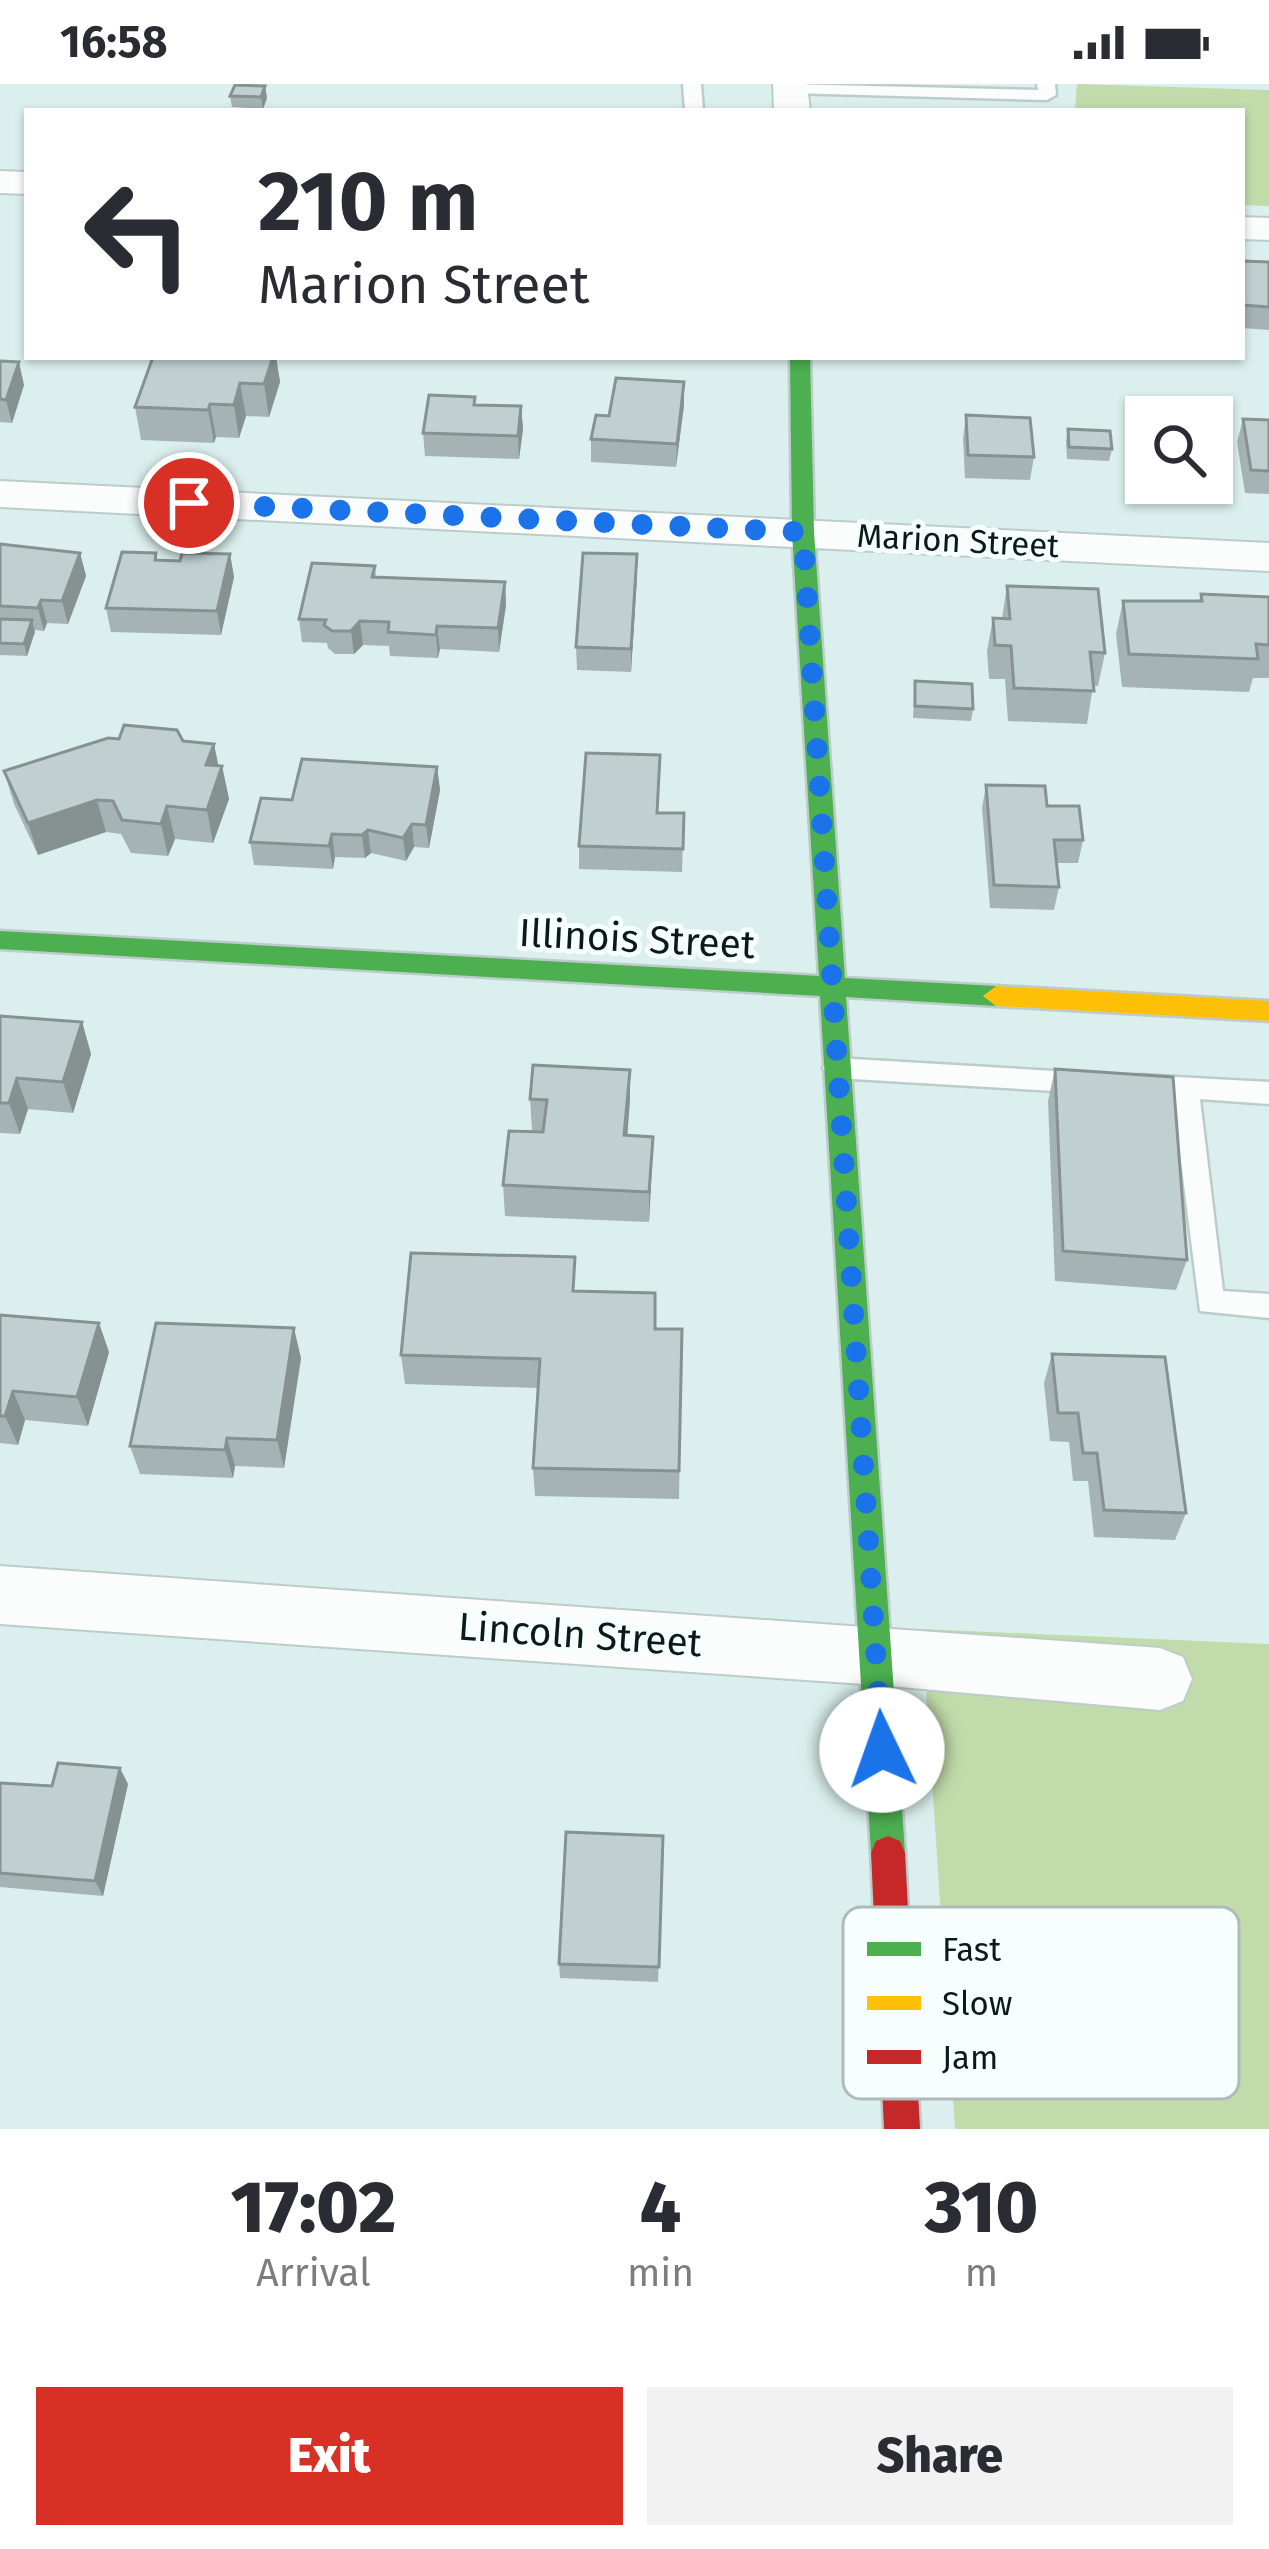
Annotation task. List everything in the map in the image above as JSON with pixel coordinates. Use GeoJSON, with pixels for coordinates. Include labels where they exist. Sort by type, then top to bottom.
{"type":"FeatureCollection","features":[{"type":"Feature","properties":{"kind":"street"},"geometry":{"type":"LineString","coordinates":[[800,360],[803,532],[891,1907]]}},
{"type":"Feature","properties":{"kind":"street","name":"Marion Street"},"geometry":{"type":"LineString","coordinates":[[0,494],[1269,556]]}},
{"type":"Feature","properties":{"kind":"street","name":"Illinois Street"},"geometry":{"type":"LineString","coordinates":[[0,940],[1269,1011]]}},
{"type":"Feature","properties":{"kind":"street","name":"Lincoln Street"},"geometry":{"type":"LineString","coordinates":[[0,1595],[878,1654],[1160,1679]]}},
{"type":"Feature","properties":{"kind":"street"},"geometry":{"type":"LineString","coordinates":[[900,2099],[902,2129]]}},
{"type":"Feature","properties":{"kind":"lane"},"geometry":{"type":"LineString","coordinates":[[791,94],[901,88],[1047,95],[1046,84]]}},
{"type":"Feature","properties":{"kind":"lane"},"geometry":{"type":"LineString","coordinates":[[836,1068],[1269,1093]]}},
{"type":"Feature","properties":{"kind":"lane"},"geometry":{"type":"LineString","coordinates":[[1185,1088],[1210,1302],[1269,1306]]}},
{"type":"Feature","properties":{"kind":"green space"},"geometry":{"type":"Polygon","coordinates":[[[1077,84],[1269,90],[1269,206],[1245,205],[1245,108],[1075,108],[1077,84]]]}},
{"type":"Feature","properties":{"kind":"green space"},"geometry":{"type":"Polygon","coordinates":[[[922,1629],[1269,1644],[1269,2129],[955,2129],[953,2099],[1239,2099],[1239,1907],[940,1907],[922,1629]]]}},
{"type":"Feature","properties":{"kind":"building"},"geometry":{"type":"Polygon","coordinates":[[[235,85],[265,86],[261,97],[230,96],[235,85]]]}},
{"type":"Feature","properties":{"kind":"building"},"geometry":{"type":"Polygon","coordinates":[[[1245,261],[1269,262],[1269,307],[1245,305],[1245,261]]]}},
{"type":"Feature","properties":{"kind":"building"},"geometry":{"type":"Polygon","coordinates":[[[152,360],[272,360],[264,384],[240,383],[234,405],[210,404],[208,410],[135,407],[152,360]]]}},
{"type":"Feature","properties":{"kind":"building"},"geometry":{"type":"Polygon","coordinates":[[[0,361],[19,362],[6,400],[0,399],[0,361]]]}},
{"type":"Feature","properties":{"kind":"building"},"geometry":{"type":"Polygon","coordinates":[[[616,378],[684,382],[677,444],[591,439],[596,415],[609,416],[616,378]]]}},
{"type":"Feature","properties":{"kind":"building"},"geometry":{"type":"Polygon","coordinates":[[[429,395],[475,397],[474,405],[521,406],[518,436],[423,433],[429,395]]]}},
{"type":"Feature","properties":{"kind":"building"},"geometry":{"type":"Polygon","coordinates":[[[966,415],[1030,418],[1034,457],[968,455],[966,415]]]}},
{"type":"Feature","properties":{"kind":"building"},"geometry":{"type":"Polygon","coordinates":[[[1243,419],[1269,420],[1269,471],[1251,470],[1243,419]]]}},
{"type":"Feature","properties":{"kind":"building"},"geometry":{"type":"Polygon","coordinates":[[[1068,429],[1110,431],[1112,449],[1069,447],[1068,429]]]}},
{"type":"Feature","properties":{"kind":"building"},"geometry":{"type":"Polygon","coordinates":[[[0,544],[80,553],[62,601],[41,600],[38,608],[0,606],[0,544]]]}},
{"type":"Feature","properties":{"kind":"building"},"geometry":{"type":"Polygon","coordinates":[[[122,552],[156,553],[155,560],[180,561],[182,553],[230,554],[217,611],[106,608],[122,552]]]}},
{"type":"Feature","properties":{"kind":"building"},"geometry":{"type":"Polygon","coordinates":[[[583,553],[637,554],[631,649],[576,647],[583,553]]]}},
{"type":"Feature","properties":{"kind":"building"},"geometry":{"type":"Polygon","coordinates":[[[312,563],[375,566],[372,577],[505,582],[498,628],[437,626],[436,635],[388,632],[389,622],[360,621],[351,631],[332,631],[324,625],[326,620],[299,619],[312,563]]]}},
{"type":"Feature","properties":{"kind":"building"},"geometry":{"type":"Polygon","coordinates":[[[1007,586],[1098,589],[1105,653],[1090,652],[1094,691],[1014,688],[1011,646],[995,645],[993,618],[1010,619],[1007,586]]]}},
{"type":"Feature","properties":{"kind":"building"},"geometry":{"type":"Polygon","coordinates":[[[1201,594],[1269,597],[1269,645],[1256,644],[1258,659],[1129,654],[1123,601],[1202,601],[1201,594]]]}},
{"type":"Feature","properties":{"kind":"building"},"geometry":{"type":"Polygon","coordinates":[[[0,619],[32,620],[24,644],[0,643],[0,619]]]}},
{"type":"Feature","properties":{"kind":"building"},"geometry":{"type":"Polygon","coordinates":[[[915,681],[972,684],[973,709],[915,706],[915,681]]]}},
{"type":"Feature","properties":{"kind":"building"},"geometry":{"type":"Polygon","coordinates":[[[124,725],[177,730],[183,741],[214,744],[206,765],[222,766],[207,810],[167,806],[161,824],[122,820],[113,801],[97,800],[28,823],[4,771],[108,738],[119,739],[124,725]]]}},
{"type":"Feature","properties":{"kind":"building"},"geometry":{"type":"Polygon","coordinates":[[[586,753],[660,755],[657,813],[684,813],[683,849],[579,846],[586,753]]]}},
{"type":"Feature","properties":{"kind":"building"},"geometry":{"type":"Polygon","coordinates":[[[302,759],[437,767],[426,825],[412,824],[403,838],[368,830],[362,835],[332,834],[329,846],[250,842],[261,798],[292,800],[302,759]]]}},
{"type":"Feature","properties":{"kind":"building"},"geometry":{"type":"Polygon","coordinates":[[[986,785],[1045,786],[1047,806],[1079,806],[1083,840],[1054,840],[1059,887],[994,885],[986,785]]]}},
{"type":"Feature","properties":{"kind":"building"},"geometry":{"type":"Polygon","coordinates":[[[0,1016],[82,1022],[63,1082],[17,1078],[9,1103],[0,1103],[0,1016]]]}},
{"type":"Feature","properties":{"kind":"building"},"geometry":{"type":"Polygon","coordinates":[[[533,1065],[630,1070],[624,1135],[653,1137],[649,1192],[503,1185],[509,1131],[543,1132],[547,1100],[530,1099],[533,1065]]]}},
{"type":"Feature","properties":{"kind":"building"},"geometry":{"type":"Polygon","coordinates":[[[1055,1069],[1173,1077],[1187,1260],[1063,1251],[1055,1069]]]}},
{"type":"Feature","properties":{"kind":"building"},"geometry":{"type":"Polygon","coordinates":[[[411,1253],[575,1257],[573,1291],[655,1293],[655,1329],[682,1329],[679,1471],[533,1468],[540,1359],[401,1355],[411,1253]]]}},
{"type":"Feature","properties":{"kind":"building"},"geometry":{"type":"Polygon","coordinates":[[[0,1315],[99,1323],[77,1397],[13,1391],[5,1416],[0,1416],[0,1315]]]}},
{"type":"Feature","properties":{"kind":"building"},"geometry":{"type":"Polygon","coordinates":[[[156,1323],[294,1328],[277,1440],[227,1438],[225,1450],[130,1446],[156,1323]]]}},
{"type":"Feature","properties":{"kind":"building"},"geometry":{"type":"Polygon","coordinates":[[[1052,1354],[1165,1357],[1186,1513],[1104,1510],[1097,1453],[1083,1453],[1078,1413],[1058,1413],[1052,1354]]]}},
{"type":"Feature","properties":{"kind":"building"},"geometry":{"type":"Polygon","coordinates":[[[58,1763],[120,1768],[95,1881],[0,1873],[0,1783],[52,1786],[58,1763]]]}},
{"type":"Feature","properties":{"kind":"building"},"geometry":{"type":"Polygon","coordinates":[[[566,1832],[663,1836],[659,1967],[559,1964],[566,1832]]]}},
{"type":"Feature","properties":{"kind":"traffic: fast"},"geometry":{"type":"LineString","coordinates":[[800,360],[803,532],[888,1853]]}},
{"type":"Feature","properties":{"kind":"traffic: fast"},"geometry":{"type":"LineString","coordinates":[[0,940],[996,996]]}},
{"type":"Feature","properties":{"kind":"traffic: slow"},"geometry":{"type":"LineString","coordinates":[[996,996],[1269,1011]]}},
{"type":"Feature","properties":{"kind":"traffic: jam"},"geometry":{"type":"LineString","coordinates":[[888,1853],[891,1907]]}},
{"type":"Feature","properties":{"kind":"traffic: jam"},"geometry":{"type":"LineString","coordinates":[[900,2099],[902,2129]]}},
{"type":"Feature","properties":{"kind":"route"},"geometry":{"type":"LineString","coordinates":[[189,503],[803,532],[882,1750]]}}]}
